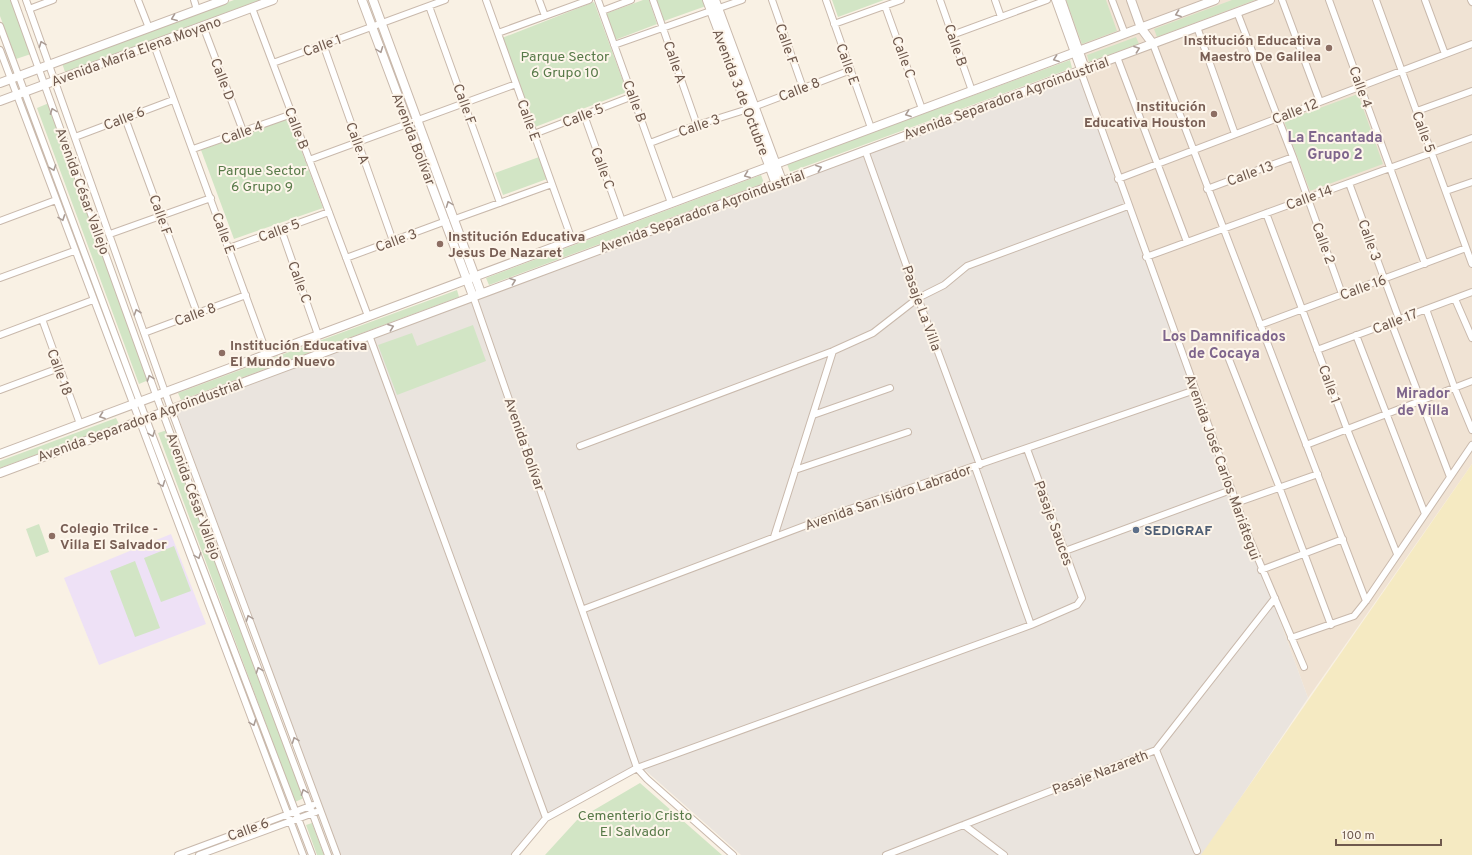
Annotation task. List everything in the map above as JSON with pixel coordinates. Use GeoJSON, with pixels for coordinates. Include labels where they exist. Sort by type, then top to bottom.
{"type":"FeatureCollection","features":[{"type":"Feature","properties":{"kind":"street","name":"Avenida César Vallejo"},"geometry":{"type":"LineString","coordinates":[[14,0],[156,395],[328,855]]}},
{"type":"Feature","properties":{"kind":"street","name":"Avenida César Vallejo"},"geometry":{"type":"LineString","coordinates":[[26,0],[171,409],[337,855]]}},
{"type":"Feature","properties":{"kind":"street"},"geometry":{"type":"LineString","coordinates":[[29,9],[53,0]]}},
{"type":"Feature","properties":{"kind":"street"},"geometry":{"type":"LineString","coordinates":[[138,0],[149,28]]}},
{"type":"Feature","properties":{"kind":"street"},"geometry":{"type":"LineString","coordinates":[[194,0],[197,10]]}},
{"type":"Feature","properties":{"kind":"street","name":"Avenida María Elena Moyano"},"geometry":{"type":"LineString","coordinates":[[0,84],[224,0]]}},
{"type":"Feature","properties":{"kind":"street","name":"Avenida María Elena Moyano"},"geometry":{"type":"LineString","coordinates":[[0,101],[56,82],[272,0]]}},
{"type":"Feature","properties":{"kind":"street","name":"Avenida Bolívar"},"geometry":{"type":"LineString","coordinates":[[362,0],[467,279],[477,295]]}},
{"type":"Feature","properties":{"kind":"street","name":"Avenida Bolívar"},"geometry":{"type":"LineString","coordinates":[[373,0],[475,276],[477,295],[637,768],[647,779],[733,855]]}},
{"type":"Feature","properties":{"kind":"street"},"geometry":{"type":"LineString","coordinates":[[372,27],[445,0]]}},
{"type":"Feature","properties":{"kind":"street","name":"Calle E"},"geometry":{"type":"LineString","coordinates":[[486,0],[572,240]]}},
{"type":"Feature","properties":{"kind":"street"},"geometry":{"type":"LineString","coordinates":[[539,0],[545,16]]}},
{"type":"Feature","properties":{"kind":"street"},"geometry":{"type":"LineString","coordinates":[[498,33],[589,0]]}},
{"type":"Feature","properties":{"kind":"street","name":"Calle B"},"geometry":{"type":"LineString","coordinates":[[598,0],[671,203]]}},
{"type":"Feature","properties":{"kind":"street"},"geometry":{"type":"LineString","coordinates":[[602,11],[631,0]]}},
{"type":"Feature","properties":{"kind":"street","name":"Calle A"},"geometry":{"type":"LineString","coordinates":[[653,0],[697,125]]}},
{"type":"Feature","properties":{"kind":"street","name":"Avenida 3 de Octubre"},"geometry":{"type":"LineString","coordinates":[[707,0],[715,10],[779,183]]}},
{"type":"Feature","properties":{"kind":"street","name":"Avenida 3 de Octubre"},"geometry":{"type":"LineString","coordinates":[[715,0],[715,10]]}},
{"type":"Feature","properties":{"kind":"street"},"geometry":{"type":"LineString","coordinates":[[614,45],[742,0]]}},
{"type":"Feature","properties":{"kind":"street","name":"Calle F"},"geometry":{"type":"LineString","coordinates":[[772,0],[803,88]]}},
{"type":"Feature","properties":{"kind":"street","name":"Calle E"},"geometry":{"type":"LineString","coordinates":[[826,0],[871,128]]}},
{"type":"Feature","properties":{"kind":"street"},"geometry":{"type":"LineString","coordinates":[[834,24],[901,0]]}},
{"type":"Feature","properties":{"kind":"street","name":"Calle B"},"geometry":{"type":"LineString","coordinates":[[940,0],[972,91]]}},
{"type":"Feature","properties":{"kind":"street"},"geometry":{"type":"LineString","coordinates":[[995,0],[1001,17]]}},
{"type":"Feature","properties":{"kind":"street"},"geometry":{"type":"LineString","coordinates":[[952,35],[1047,0]]}},
{"type":"Feature","properties":{"kind":"street","name":"Avenida José Carlos Mariátegui"},"geometry":{"type":"LineString","coordinates":[[1055,0],[1076,52]]}},
{"type":"Feature","properties":{"kind":"street","name":"Avenida José Carlos Mariátegui"},"geometry":{"type":"LineString","coordinates":[[1061,0],[1076,52],[1118,179],[1146,257],[1261,570],[1275,598],[1304,667]]}},
{"type":"Feature","properties":{"kind":"street"},"geometry":{"type":"LineString","coordinates":[[1112,0],[1125,34]]}},
{"type":"Feature","properties":{"kind":"street"},"geometry":{"type":"LineString","coordinates":[[1131,0],[1141,28],[1153,44],[1366,601]]}},
{"type":"Feature","properties":{"kind":"street","name":"Avenida Separadora Agroindustrial"},"geometry":{"type":"LineString","coordinates":[[0,454],[1141,28],[1195,3],[1215,0]]}},
{"type":"Feature","properties":{"kind":"street","name":"Avenida Separadora Agroindustrial"},"geometry":{"type":"LineString","coordinates":[[0,472],[1270,0]]}},
{"type":"Feature","properties":{"kind":"street"},"geometry":{"type":"LineString","coordinates":[[1282,0],[1320,102]]}},
{"type":"Feature","properties":{"kind":"street","name":"Calle 4"},"geometry":{"type":"LineString","coordinates":[[1329,0],[1426,264]]}},
{"type":"Feature","properties":{"kind":"street","name":"Calle 5"},"geometry":{"type":"LineString","coordinates":[[1376,0],[1472,264]]}},
{"type":"Feature","properties":{"kind":"street"},"geometry":{"type":"LineString","coordinates":[[1425,0],[1445,54]]}},
{"type":"Feature","properties":{"kind":"street","name":"Calle F"},"geometry":{"type":"LineString","coordinates":[[429,6],[500,202]]}},
{"type":"Feature","properties":{"kind":"street","name":"Calle C"},"geometry":{"type":"LineString","coordinates":[[885,6],[922,109]]}},
{"type":"Feature","properties":{"kind":"street","name":"Calle B"},"geometry":{"type":"LineString","coordinates":[[252,8],[368,316]]}},
{"type":"Feature","properties":{"kind":"street","name":"Calle 2"},"geometry":{"type":"LineString","coordinates":[[1237,12],[1293,157],[1342,294]]}},
{"type":"Feature","properties":{"kind":"street","name":"Avenida César Vallejo"},"geometry":{"type":"LineString","coordinates":[[0,26],[20,94],[74,251],[136,403]]}},
{"type":"Feature","properties":{"kind":"street","name":"Calle D"},"geometry":{"type":"LineString","coordinates":[[203,26],[243,131]]}},
{"type":"Feature","properties":{"kind":"street","name":"Calle 1"},"geometry":{"type":"LineString","coordinates":[[273,63],[372,27]]}},
{"type":"Feature","properties":{"kind":"street"},"geometry":{"type":"LineString","coordinates":[[1197,27],[1235,134]]}},
{"type":"Feature","properties":{"kind":"street","name":"Calle A"},"geometry":{"type":"LineString","coordinates":[[323,44],[393,241]]}},
{"type":"Feature","properties":{"kind":"street","name":"Calle 12"},"geometry":{"type":"LineString","coordinates":[[1118,179],[1472,44]]}},
{"type":"Feature","properties":{"kind":"street","name":"Calle E"},"geometry":{"type":"LineString","coordinates":[[154,45],[267,354]]}},
{"type":"Feature","properties":{"kind":"street","name":"Avenida César Vallejo"},"geometry":{"type":"LineString","coordinates":[[0,50],[15,78]]}},
{"type":"Feature","properties":{"kind":"street"},"geometry":{"type":"LineString","coordinates":[[1117,57],[1187,242]]}},
{"type":"Feature","properties":{"kind":"street","name":"Calle 8"},"geometry":{"type":"LineString","coordinates":[[751,108],[851,70]]}},
{"type":"Feature","properties":{"kind":"street"},"geometry":{"type":"LineString","coordinates":[[309,160],[516,84]]}},
{"type":"Feature","properties":{"kind":"street"},"geometry":{"type":"LineString","coordinates":[[1417,111],[1472,91]]}},
{"type":"Feature","properties":{"kind":"street","name":"Avenida César Vallejo"},"geometry":{"type":"LineString","coordinates":[[20,94],[303,855]]}},
{"type":"Feature","properties":{"kind":"street","name":"Calle 5"},"geometry":{"type":"LineString","coordinates":[[534,134],[633,96]]}},
{"type":"Feature","properties":{"kind":"street","name":"Calle 6"},"geometry":{"type":"LineString","coordinates":[[75,137],[173,100]]}},
{"type":"Feature","properties":{"kind":"street","name":"Calle 3"},"geometry":{"type":"LineString","coordinates":[[650,143],[697,125],[751,108]]}},
{"type":"Feature","properties":{"kind":"street","name":"Calle 4"},"geometry":{"type":"LineString","coordinates":[[193,150],[292,114]]}},
{"type":"Feature","properties":{"kind":"street","name":"Calle C"},"geometry":{"type":"LineString","coordinates":[[584,114],[622,221]]}},
{"type":"Feature","properties":{"kind":"street","name":"Calle F"},"geometry":{"type":"LineString","coordinates":[[125,118],[197,313]]}},
{"type":"Feature","properties":{"kind":"street","name":"Calle 14"},"geometry":{"type":"LineString","coordinates":[[1146,257],[1472,138]]}},
{"type":"Feature","properties":{"kind":"street","name":"Pasaje La Villa"},"geometry":{"type":"LineString","coordinates":[[865,150],[978,466],[1031,625]]}},
{"type":"Feature","properties":{"kind":"street","name":"Calle 13"},"geometry":{"type":"LineString","coordinates":[[1208,189],[1293,157]]}},
{"type":"Feature","properties":{"kind":"street"},"geometry":{"type":"LineString","coordinates":[[1446,191],[1472,182]]}},
{"type":"Feature","properties":{"kind":"street","name":"Calle 3"},"geometry":{"type":"LineString","coordinates":[[1349,183],[1399,319]]}},
{"type":"Feature","properties":{"kind":"street"},"geometry":{"type":"LineString","coordinates":[[454,219],[552,184]]}},
{"type":"Feature","properties":{"kind":"street"},"geometry":{"type":"LineString","coordinates":[[110,234],[211,198]]}},
{"type":"Feature","properties":{"kind":"street"},"geometry":{"type":"LineString","coordinates":[[0,212],[1,220],[56,200]]}},
{"type":"Feature","properties":{"kind":"street"},"geometry":{"type":"LineString","coordinates":[[580,446],[834,351],[873,333],[918,298],[944,285],[967,266],[1128,206]]}},
{"type":"Feature","properties":{"kind":"street","name":"Calle 5"},"geometry":{"type":"LineString","coordinates":[[229,248],[329,212]]}},
{"type":"Feature","properties":{"kind":"street","name":"Calle 1"},"geometry":{"type":"LineString","coordinates":[[1266,213],[1347,429],[1397,554]]}},
{"type":"Feature","properties":{"kind":"street","name":"Calle 3"},"geometry":{"type":"LineString","coordinates":[[346,258],[446,221]]}},
{"type":"Feature","properties":{"kind":"street","name":"Calle C"},"geometry":{"type":"LineString","coordinates":[[281,229],[318,334]]}},
{"type":"Feature","properties":{"kind":"street","name":"Calle 16"},"geometry":{"type":"LineString","coordinates":[[1260,325],[1466,248]]}},
{"type":"Feature","properties":{"kind":"street"},"geometry":{"type":"LineString","coordinates":[[0,278],[74,251]]}},
{"type":"Feature","properties":{"kind":"street","name":"Calle 17"},"geometry":{"type":"LineString","coordinates":[[1317,350],[1472,292]]}},
{"type":"Feature","properties":{"kind":"street","name":"Calle 8"},"geometry":{"type":"LineString","coordinates":[[144,333],[246,295]]}},
{"type":"Feature","properties":{"kind":"street"},"geometry":{"type":"LineString","coordinates":[[1455,298],[1472,338]]}},
{"type":"Feature","properties":{"kind":"street"},"geometry":{"type":"LineString","coordinates":[[0,335],[93,300]]}},
{"type":"Feature","properties":{"kind":"street"},"geometry":{"type":"LineString","coordinates":[[1426,309],[1455,389],[1472,430]]}},
{"type":"Feature","properties":{"kind":"street","name":"Calle 18"},"geometry":{"type":"LineString","coordinates":[[42,319],[80,424]]}},
{"type":"Feature","properties":{"kind":"street"},"geometry":{"type":"LineString","coordinates":[[1391,322],[1450,477]]}},
{"type":"Feature","properties":{"kind":"street"},"geometry":{"type":"LineString","coordinates":[[369,335],[546,818]]}},
{"type":"Feature","properties":{"kind":"street"},"geometry":{"type":"LineString","coordinates":[[1356,335],[1425,514]]}},
{"type":"Feature","properties":{"kind":"street"},"geometry":{"type":"LineString","coordinates":[[774,536],[834,351]]}},
{"type":"Feature","properties":{"kind":"street"},"geometry":{"type":"LineString","coordinates":[[1227,354],[1331,624]]}},
{"type":"Feature","properties":{"kind":"street"},"geometry":{"type":"LineString","coordinates":[[0,390],[59,368]]}},
{"type":"Feature","properties":{"kind":"street"},"geometry":{"type":"LineString","coordinates":[[1306,445],[1455,389],[1472,381]]}},
{"type":"Feature","properties":{"kind":"street"},"geometry":{"type":"LineString","coordinates":[[813,415],[890,388]]}},
{"type":"Feature","properties":{"kind":"street","name":"Avenida San Isidro Labrador"},"geometry":{"type":"LineString","coordinates":[[584,609],[774,536],[1195,390]]}},
{"type":"Feature","properties":{"kind":"street","name":"Avenida César Vallejo"},"geometry":{"type":"LineString","coordinates":[[142,420],[312,855]]}},
{"type":"Feature","properties":{"kind":"street"},"geometry":{"type":"LineString","coordinates":[[795,470],[908,432]]}},
{"type":"Feature","properties":{"kind":"street"},"geometry":{"type":"LineString","coordinates":[[1291,638],[1354,616],[1366,601],[1472,445]]}},
{"type":"Feature","properties":{"kind":"street","name":"Pasaje Sauces"},"geometry":{"type":"LineString","coordinates":[[1027,449],[1082,598],[1077,605],[1031,625]]}},
{"type":"Feature","properties":{"kind":"street"},"geometry":{"type":"LineString","coordinates":[[1236,503],[1280,489],[1318,474]]}},
{"type":"Feature","properties":{"kind":"street"},"geometry":{"type":"LineString","coordinates":[[1065,551],[1231,490]]}},
{"type":"Feature","properties":{"kind":"street"},"geometry":{"type":"LineString","coordinates":[[1261,570],[1343,539]]}},
{"type":"Feature","properties":{"kind":"street","name":"Pasaje Nazareth"},"geometry":{"type":"LineString","coordinates":[[886,855],[1156,750],[1275,598]]}},
{"type":"Feature","properties":{"kind":"street"},"geometry":{"type":"LineString","coordinates":[[515,855],[546,818],[637,768],[1031,625]]}},
{"type":"Feature","properties":{"kind":"street"},"geometry":{"type":"LineString","coordinates":[[1156,750],[1197,851]]}},
{"type":"Feature","properties":{"kind":"street","name":"Calle 6"},"geometry":{"type":"LineString","coordinates":[[178,855],[194,852],[243,831],[318,803]]}},
{"type":"Feature","properties":{"kind":"street","name":"Calle 6"},"geometry":{"type":"LineString","coordinates":[[199,855],[321,810]]}},
{"type":"Feature","properties":{"kind":"street"},"geometry":{"type":"LineString","coordinates":[[267,822],[270,829]]}},
{"type":"Feature","properties":{"kind":"street"},"geometry":{"type":"LineString","coordinates":[[964,825],[1004,855]]}},
{"type":"Feature","properties":{"kind":"street"},"geometry":{"type":"LineString","coordinates":[[243,831],[246,838]]}},
{"type":"Feature","properties":{"kind":"shaded area"},"geometry":{"type":"Polygon","coordinates":[[[1055,0],[1472,0],[1472,464],[1308,698],[1055,0]]]}},
{"type":"Feature","properties":{"kind":"shaded area"},"geometry":{"type":"Polygon","coordinates":[[[1081,73],[1308,698],[1202,855],[741,855],[645,770],[630,768],[548,820],[520,855],[340,855],[176,411],[1081,73]]]}},
{"type":"Feature","properties":{"kind":"shaded area"},"geometry":{"type":"Polygon","coordinates":[[[171,534],[206,624],[99,665],[64,578],[171,534]]]}},
{"type":"Feature","properties":{"kind":"green space"},"geometry":{"type":"Polygon","coordinates":[[[0,0],[14,0],[34,53],[16,59],[0,16],[0,0]]]}},
{"type":"Feature","properties":{"kind":"green space"},"geometry":{"type":"Polygon","coordinates":[[[234,0],[260,0],[65,72],[62,63],[234,0]]]}},
{"type":"Feature","properties":{"kind":"green space"},"geometry":{"type":"Polygon","coordinates":[[[643,0],[649,0],[657,24],[615,40],[605,14],[643,0]]]}},
{"type":"Feature","properties":{"kind":"green space"},"geometry":{"type":"Polygon","coordinates":[[[656,0],[704,0],[706,6],[664,21],[656,0]]]}},
{"type":"Feature","properties":{"kind":"green space"},"geometry":{"type":"Polygon","coordinates":[[[832,0],[884,0],[838,17],[832,0]]]}},
{"type":"Feature","properties":{"kind":"green space"},"geometry":{"type":"Polygon","coordinates":[[[1066,0],[1106,0],[1117,31],[1082,44],[1066,0]]]}},
{"type":"Feature","properties":{"kind":"green space"},"geometry":{"type":"Polygon","coordinates":[[[1232,0],[1255,0],[1157,37],[1154,29],[1232,0]]]}},
{"type":"Feature","properties":{"kind":"green space","name":"Parque Sector 6 Grupo 10"},"geometry":{"type":"Polygon","coordinates":[[[594,2],[627,92],[535,127],[502,38],[594,2]]]}},
{"type":"Feature","properties":{"kind":"green space"},"geometry":{"type":"Polygon","coordinates":[[[1136,37],[1139,44],[1089,62],[1087,55],[1136,37]]]}},
{"type":"Feature","properties":{"kind":"green space"},"geometry":{"type":"Polygon","coordinates":[[[1070,60],[1072,68],[790,172],[787,164],[1070,60]]]}},
{"type":"Feature","properties":{"kind":"green space"},"geometry":{"type":"Polygon","coordinates":[[[1358,94],[1383,164],[1310,191],[1284,121],[1358,94]]]}},
{"type":"Feature","properties":{"kind":"green space"},"geometry":{"type":"Polygon","coordinates":[[[49,103],[151,379],[139,384],[37,108],[49,103]]]}},
{"type":"Feature","properties":{"kind":"green space","name":"Parque Sector 6 Grupo 9"},"geometry":{"type":"Polygon","coordinates":[[[289,118],[323,208],[234,239],[201,150],[289,118]]]}},
{"type":"Feature","properties":{"kind":"green space"},"geometry":{"type":"Polygon","coordinates":[[[539,157],[547,179],[503,195],[495,173],[539,157]]]}},
{"type":"Feature","properties":{"kind":"green space"},"geometry":{"type":"Polygon","coordinates":[[[761,175],[764,183],[489,285],[486,278],[761,175]]]}},
{"type":"Feature","properties":{"kind":"green space"},"geometry":{"type":"Polygon","coordinates":[[[457,290],[459,297],[181,400],[178,393],[457,290]]]}},
{"type":"Feature","properties":{"kind":"green space"},"geometry":{"type":"Polygon","coordinates":[[[473,325],[486,361],[397,395],[378,345],[412,333],[417,346],[473,325]]]}},
{"type":"Feature","properties":{"kind":"green space"},"geometry":{"type":"Polygon","coordinates":[[[116,418],[119,424],[0,468],[0,461],[116,418]]]}},
{"type":"Feature","properties":{"kind":"green space"},"geometry":{"type":"Polygon","coordinates":[[[167,430],[304,798],[295,802],[158,433],[167,430]]]}},
{"type":"Feature","properties":{"kind":"green space"},"geometry":{"type":"Polygon","coordinates":[[[39,524],[49,552],[36,557],[26,529],[39,524]]]}},
{"type":"Feature","properties":{"kind":"green space"},"geometry":{"type":"Polygon","coordinates":[[[174,546],[191,591],[161,602],[144,558],[174,546]]]}},
{"type":"Feature","properties":{"kind":"green space"},"geometry":{"type":"Polygon","coordinates":[[[135,561],[160,628],[135,637],[110,571],[135,561]]]}},
{"type":"Feature","properties":{"kind":"green space","name":"Cementerio Cristo El Salvador"},"geometry":{"type":"Polygon","coordinates":[[[640,783],[722,855],[545,855],[577,820],[640,783]]]}},
{"type":"Feature","properties":{"kind":"green space"},"geometry":{"type":"Polygon","coordinates":[[[312,823],[324,855],[317,855],[306,825],[312,823]]]}},
{"type":"Feature","properties":{"kind":"sand"},"geometry":{"type":"Polygon","coordinates":[[[1472,464],[1472,855],[1201,855],[1472,464]]]}},
{"type":"Feature","properties":{"kind":"place","name":"Institución Educativa Maestro De Galilea"},"geometry":{"type":"Point","coordinates":[1329,48]}},
{"type":"Feature","properties":{"kind":"place","name":"Institución Educativa Houston"},"geometry":{"type":"Point","coordinates":[1214,114]}},
{"type":"Feature","properties":{"kind":"place","name":"Institución Educativa Jesus De Nazaret"},"geometry":{"type":"Point","coordinates":[440,244]}},
{"type":"Feature","properties":{"kind":"place","name":"Institución Educativa El Mundo Nuevo"},"geometry":{"type":"Point","coordinates":[222,353]}},
{"type":"Feature","properties":{"kind":"place","name":"SEDIGRAF"},"geometry":{"type":"Point","coordinates":[1136,530]}},
{"type":"Feature","properties":{"kind":"place","name":"Colegio Trilce - Villa El Salvador"},"geometry":{"type":"Point","coordinates":[52,536]}},
{"type":"Feature","properties":{"kind":"district","name":"La Encantada Grupo 2"},"geometry":{"type":"Point","coordinates":[1335,146]}},
{"type":"Feature","properties":{"kind":"district","name":"Los Damnificados de Cocaya"},"geometry":{"type":"Point","coordinates":[1224,344]}},
{"type":"Feature","properties":{"kind":"district","name":"Mirador de Villa"},"geometry":{"type":"Point","coordinates":[1423,402]}}]}
